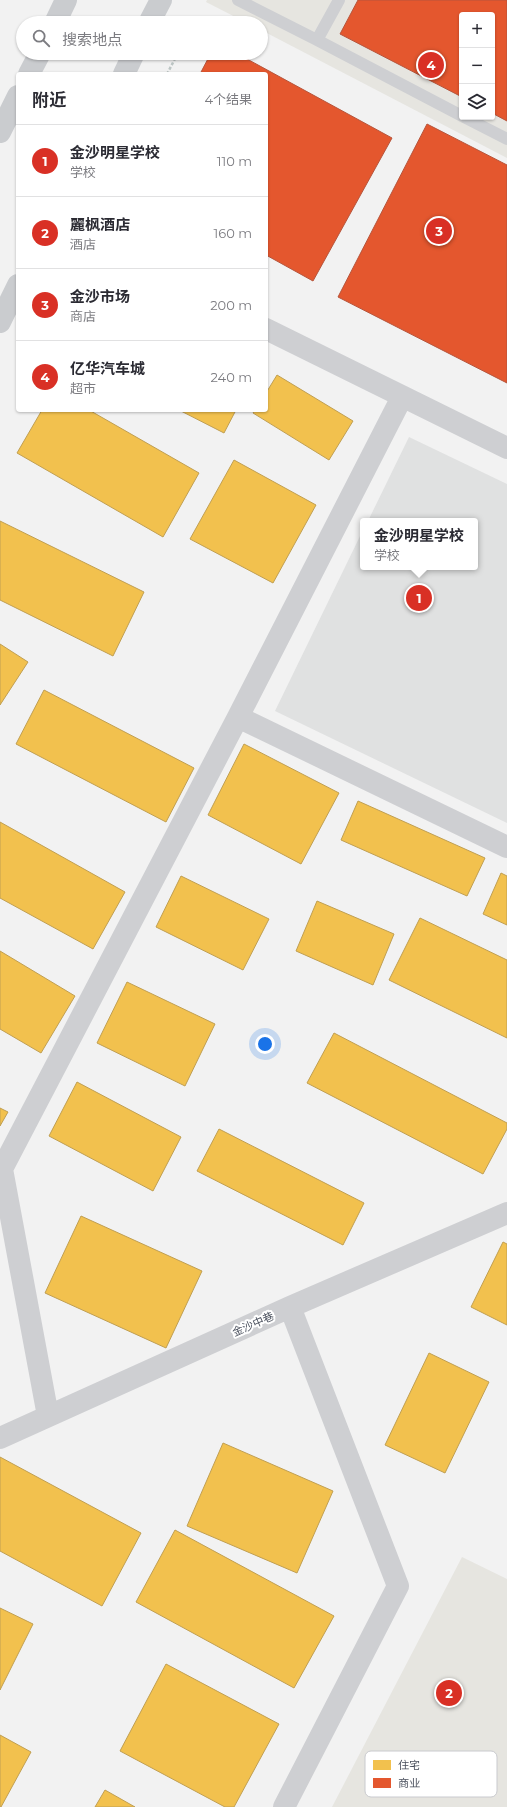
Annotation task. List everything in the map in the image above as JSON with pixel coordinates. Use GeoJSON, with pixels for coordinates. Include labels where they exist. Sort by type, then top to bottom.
{"type":"FeatureCollection","features":[{"type":"Feature","properties":{"kind":"main road"},"geometry":{"type":"LineString","coordinates":[[58,16],[66,0]]}},
{"type":"Feature","properties":{"kind":"main road"},"geometry":{"type":"LineString","coordinates":[[153,16],[161,0]]}},
{"type":"Feature","properties":{"kind":"main road"},"geometry":{"type":"LineString","coordinates":[[30,72],[36,60]]}},
{"type":"Feature","properties":{"kind":"main road"},"geometry":{"type":"LineString","coordinates":[[125,72],[131,60]]}},
{"type":"Feature","properties":{"kind":"main road"},"geometry":{"type":"LineString","coordinates":[[0,132],[16,100]]}},
{"type":"Feature","properties":{"kind":"main road"},"geometry":{"type":"LineString","coordinates":[[0,322],[16,290]]}},
{"type":"Feature","properties":{"kind":"street"},"geometry":{"type":"LineString","coordinates":[[268,330],[507,448]]}},
{"type":"Feature","properties":{"kind":"street"},"geometry":{"type":"LineString","coordinates":[[48,1416],[2,1169],[238,717],[402,397]]}},
{"type":"Feature","properties":{"kind":"street"},"geometry":{"type":"LineString","coordinates":[[238,717],[507,847]]}},
{"type":"Feature","properties":{"kind":"street","name":"金沙中巷"},"geometry":{"type":"LineString","coordinates":[[0,1438],[290,1307],[507,1213]]}},
{"type":"Feature","properties":{"kind":"street"},"geometry":{"type":"LineString","coordinates":[[284,1807],[398,1586],[290,1307]]}},
{"type":"Feature","properties":{"kind":"lane"},"geometry":{"type":"LineString","coordinates":[[238,0],[459,114]]}},
{"type":"Feature","properties":{"kind":"lane"},"geometry":{"type":"LineString","coordinates":[[317,40],[338,0]]}},
{"type":"Feature","properties":{"kind":"lane"},"geometry":{"type":"LineString","coordinates":[[471,120],[507,139]]}},
{"type":"Feature","properties":{"kind":"path"},"geometry":{"type":"LineString","coordinates":[[168,72],[174,60]]}},
{"type":"Feature","properties":{"kind":"shaded area"},"geometry":{"type":"Polygon","coordinates":[[[207,0],[507,0],[507,158],[268,34],[268,16],[233,16],[206,2],[207,0]]]}},
{"type":"Feature","properties":{"kind":"shaded area"},"geometry":{"type":"Polygon","coordinates":[[[409,437],[507,484],[507,823],[275,711],[360,536],[360,570],[478,570],[478,518],[369,518],[409,437]]]}},
{"type":"Feature","properties":{"kind":"shaded area"},"geometry":{"type":"Polygon","coordinates":[[[462,1557],[507,1579],[507,1807],[332,1807],[462,1557]]]}},
{"type":"Feature","properties":{"kind":"building: 住宅"},"geometry":{"type":"Polygon","coordinates":[[[277,375],[353,421],[329,460],[253,413],[268,412],[268,390],[277,375]]]}},
{"type":"Feature","properties":{"kind":"building: 住宅"},"geometry":{"type":"Polygon","coordinates":[[[41,412],[92,412],[199,473],[163,537],[17,453],[41,412]]]}},
{"type":"Feature","properties":{"kind":"building: 住宅"},"geometry":{"type":"Polygon","coordinates":[[[183,412],[235,412],[224,433],[183,412]]]}},
{"type":"Feature","properties":{"kind":"building: 住宅"},"geometry":{"type":"Polygon","coordinates":[[[234,460],[316,505],[273,583],[190,539],[234,460]]]}},
{"type":"Feature","properties":{"kind":"building: 住宅"},"geometry":{"type":"Polygon","coordinates":[[[0,521],[144,592],[113,656],[0,600],[0,521]]]}},
{"type":"Feature","properties":{"kind":"building: 住宅"},"geometry":{"type":"Polygon","coordinates":[[[0,644],[28,662],[0,705],[0,644]]]}},
{"type":"Feature","properties":{"kind":"building: 住宅"},"geometry":{"type":"Polygon","coordinates":[[[44,690],[194,768],[166,822],[16,744],[44,690]]]}},
{"type":"Feature","properties":{"kind":"building: 住宅"},"geometry":{"type":"Polygon","coordinates":[[[244,744],[339,793],[301,864],[208,815],[244,744]]]}},
{"type":"Feature","properties":{"kind":"building: 住宅"},"geometry":{"type":"Polygon","coordinates":[[[358,801],[485,858],[467,896],[341,840],[358,801]]]}},
{"type":"Feature","properties":{"kind":"building: 住宅"},"geometry":{"type":"Polygon","coordinates":[[[0,822],[125,892],[93,949],[0,898],[0,822]]]}},
{"type":"Feature","properties":{"kind":"building: 住宅"},"geometry":{"type":"Polygon","coordinates":[[[501,873],[507,876],[507,925],[483,914],[501,873]]]}},
{"type":"Feature","properties":{"kind":"building: 住宅"},"geometry":{"type":"Polygon","coordinates":[[[181,876],[269,919],[243,970],[156,927],[181,876]]]}},
{"type":"Feature","properties":{"kind":"building: 住宅"},"geometry":{"type":"Polygon","coordinates":[[[317,901],[394,934],[373,985],[296,951],[317,901]]]}},
{"type":"Feature","properties":{"kind":"building: 住宅"},"geometry":{"type":"Polygon","coordinates":[[[420,918],[507,960],[507,1038],[389,980],[420,918]]]}},
{"type":"Feature","properties":{"kind":"building: 住宅"},"geometry":{"type":"Polygon","coordinates":[[[0,951],[75,996],[41,1053],[0,1029],[0,951]]]}},
{"type":"Feature","properties":{"kind":"building: 住宅"},"geometry":{"type":"Polygon","coordinates":[[[127,982],[215,1024],[185,1086],[97,1043],[127,982]]]}},
{"type":"Feature","properties":{"kind":"building: 住宅"},"geometry":{"type":"Polygon","coordinates":[[[334,1033],[507,1123],[507,1129],[483,1174],[307,1083],[334,1033]]]}},
{"type":"Feature","properties":{"kind":"building: 住宅"},"geometry":{"type":"Polygon","coordinates":[[[77,1082],[181,1137],[153,1191],[49,1136],[77,1082]]]}},
{"type":"Feature","properties":{"kind":"building: 住宅"},"geometry":{"type":"Polygon","coordinates":[[[0,1108],[8,1112],[0,1126],[0,1108]]]}},
{"type":"Feature","properties":{"kind":"building: 住宅"},"geometry":{"type":"Polygon","coordinates":[[[219,1129],[364,1203],[343,1245],[197,1171],[219,1129]]]}},
{"type":"Feature","properties":{"kind":"building: 住宅"},"geometry":{"type":"Polygon","coordinates":[[[81,1216],[202,1271],[166,1348],[45,1293],[81,1216]]]}},
{"type":"Feature","properties":{"kind":"building: 住宅"},"geometry":{"type":"Polygon","coordinates":[[[503,1242],[507,1244],[507,1325],[471,1307],[503,1242]]]}},
{"type":"Feature","properties":{"kind":"building: 住宅"},"geometry":{"type":"Polygon","coordinates":[[[429,1353],[489,1382],[445,1473],[385,1445],[429,1353]]]}},
{"type":"Feature","properties":{"kind":"building: 住宅"},"geometry":{"type":"Polygon","coordinates":[[[223,1443],[333,1491],[297,1573],[187,1526],[223,1443]]]}},
{"type":"Feature","properties":{"kind":"building: 住宅"},"geometry":{"type":"Polygon","coordinates":[[[0,1457],[141,1533],[102,1606],[0,1551],[0,1457]]]}},
{"type":"Feature","properties":{"kind":"building: 住宅"},"geometry":{"type":"Polygon","coordinates":[[[175,1530],[334,1616],[294,1688],[136,1602],[175,1530]]]}},
{"type":"Feature","properties":{"kind":"building: 住宅"},"geometry":{"type":"Polygon","coordinates":[[[0,1608],[33,1624],[0,1690],[0,1608]]]}},
{"type":"Feature","properties":{"kind":"building: 住宅"},"geometry":{"type":"Polygon","coordinates":[[[166,1664],[279,1724],[234,1807],[225,1807],[120,1751],[166,1664]]]}},
{"type":"Feature","properties":{"kind":"building: 住宅"},"geometry":{"type":"Polygon","coordinates":[[[0,1735],[31,1752],[1,1807],[0,1807],[0,1735]]]}},
{"type":"Feature","properties":{"kind":"building: 住宅"},"geometry":{"type":"Polygon","coordinates":[[[105,1790],[135,1807],[95,1807],[105,1790]]]}},
{"type":"Feature","properties":{"kind":"building: 商业"},"geometry":{"type":"Polygon","coordinates":[[[358,0],[507,0],[507,121],[495,115],[495,12],[459,12],[459,95],[340,34],[358,0]]]}},
{"type":"Feature","properties":{"kind":"building: 商业"},"geometry":{"type":"Polygon","coordinates":[[[207,60],[249,60],[392,138],[313,281],[268,256],[268,72],[201,72],[207,60]]]}},
{"type":"Feature","properties":{"kind":"building: 商业"},"geometry":{"type":"Polygon","coordinates":[[[427,124],[507,165],[507,383],[338,297],[427,124]]]}},
{"type":"Feature","properties":{"kind":"place","name":"亿华汽车城"},"geometry":{"type":"Point","coordinates":[431,65]}},
{"type":"Feature","properties":{"kind":"place","name":"金沙市场"},"geometry":{"type":"Point","coordinates":[439,231]}},
{"type":"Feature","properties":{"kind":"place","name":"金沙明星学校"},"geometry":{"type":"Point","coordinates":[419,598]}},
{"type":"Feature","properties":{"kind":"place","name":"麗枫酒店"},"geometry":{"type":"Point","coordinates":[449,1693]}}]}
